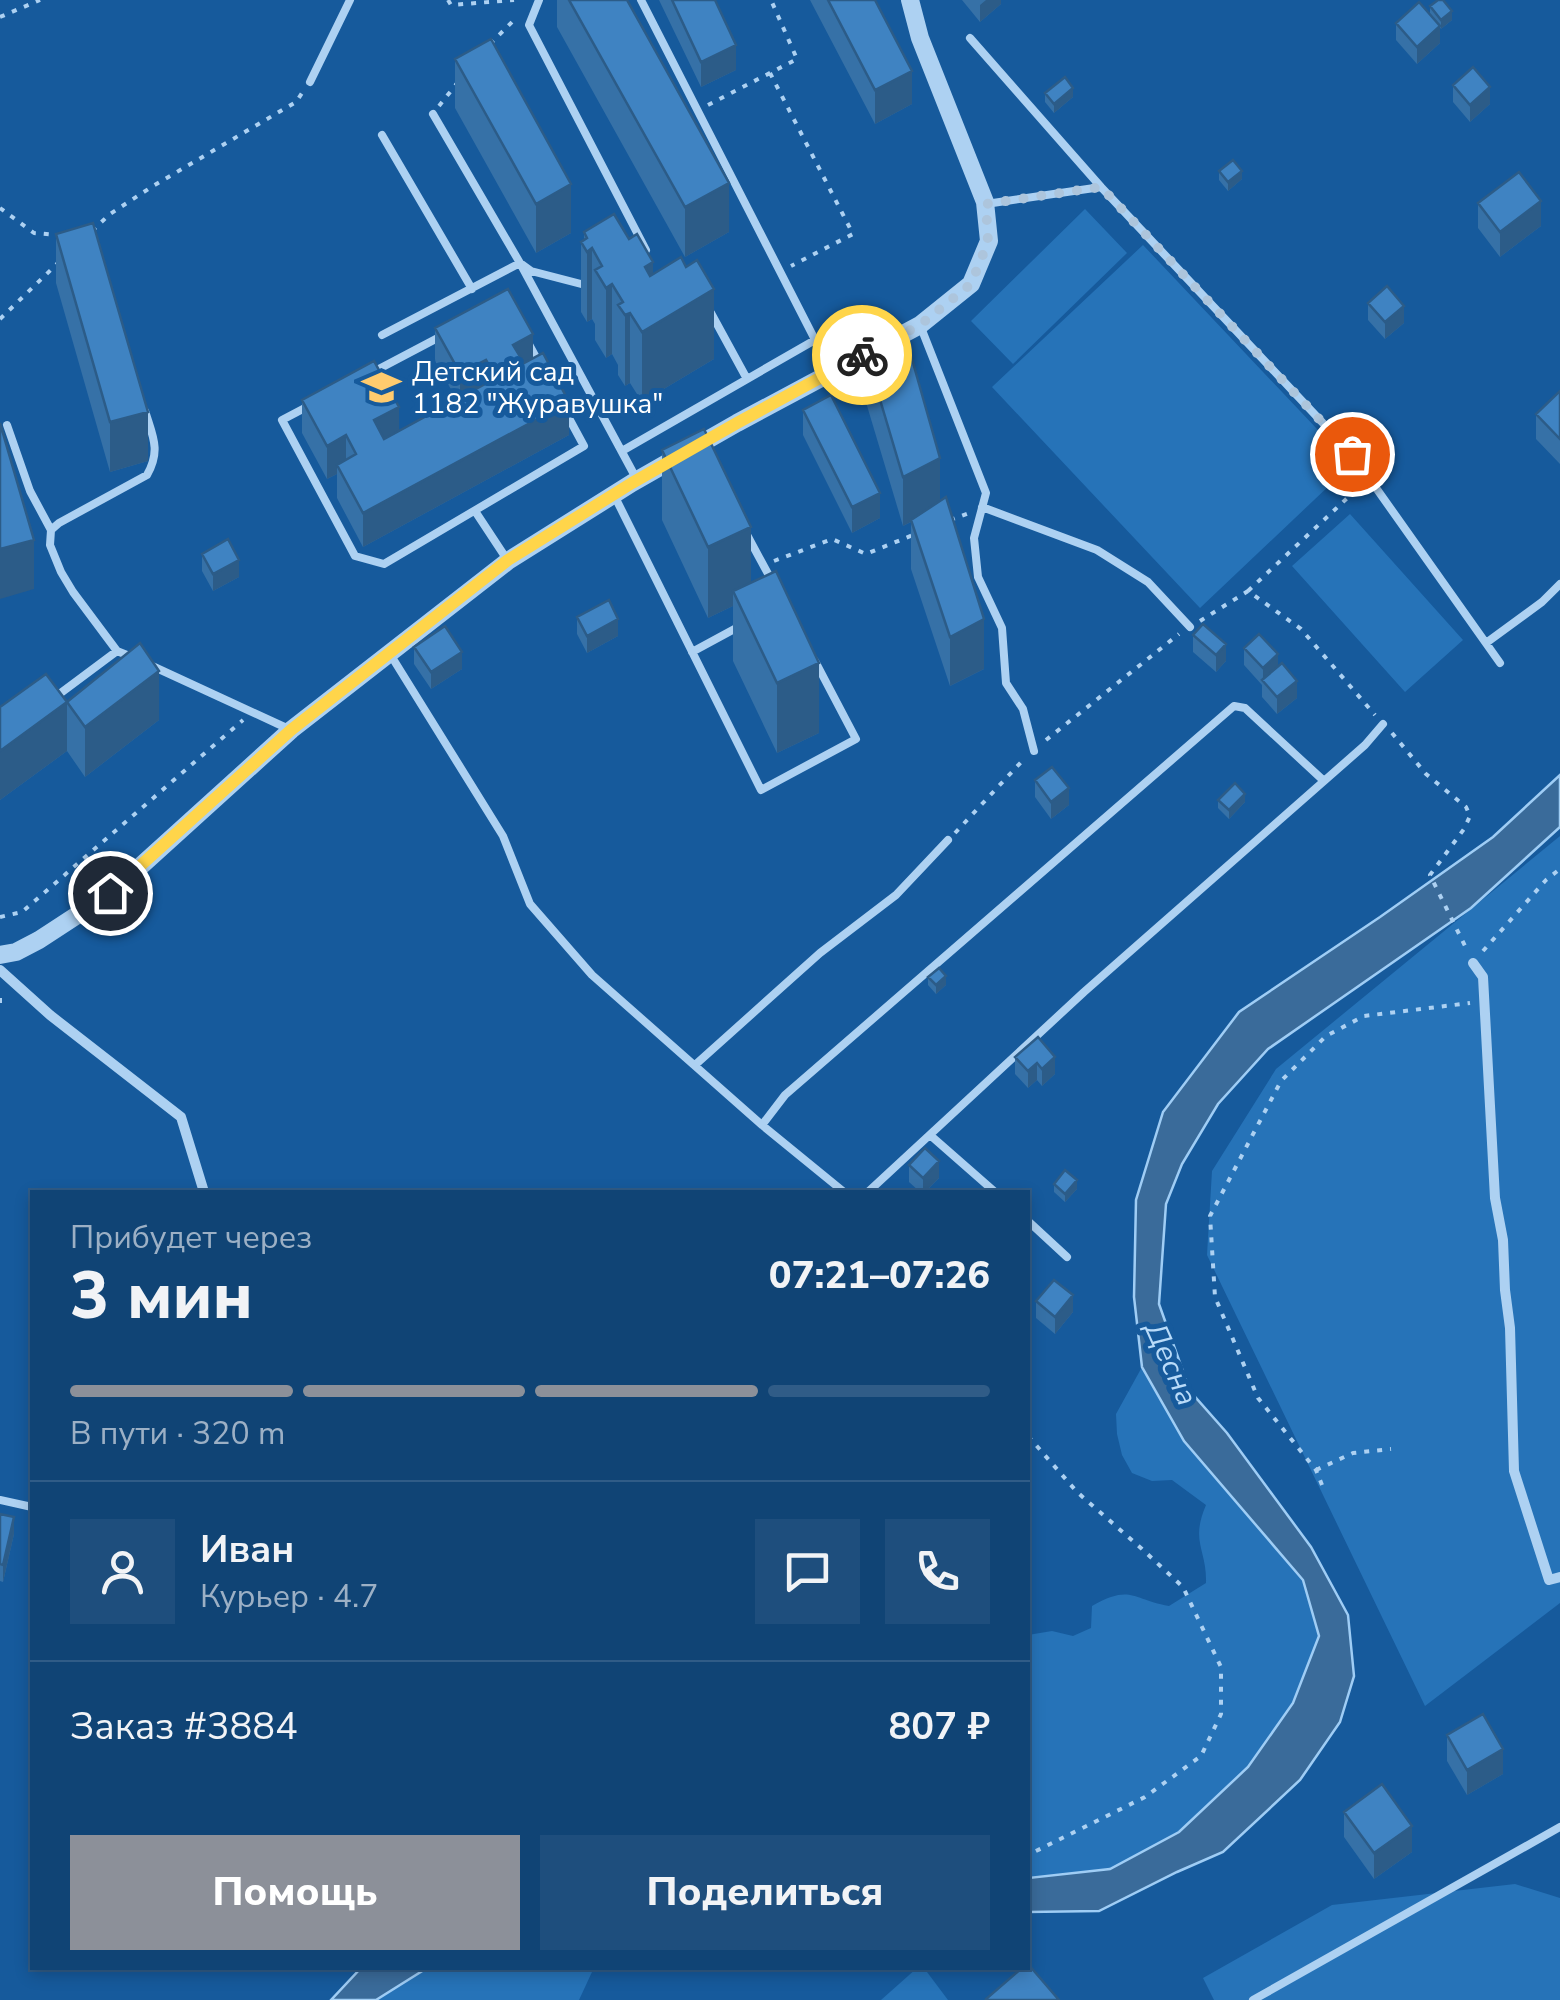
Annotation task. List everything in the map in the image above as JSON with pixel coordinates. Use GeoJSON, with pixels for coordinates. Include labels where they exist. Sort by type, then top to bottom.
{"type":"FeatureCollection","features":[{"type":"Feature","properties":{"kind":"street"},"geometry":{"type":"LineString","coordinates":[[0,955],[39,940],[110,893],[291,730],[508,560],[638,480],[920,325],[971,284],[988,242],[986,204],[920,38],[910,0]]}},
{"type":"Feature","properties":{"kind":"street"},"geometry":{"type":"LineString","coordinates":[[1473,963],[1483,977],[1495,1198],[1503,1240],[1510,1328],[1514,1471],[1549,1580],[1560,1576]]}},
{"type":"Feature","properties":{"kind":"street"},"geometry":{"type":"LineString","coordinates":[[0,970],[50,1015],[180,1117],[203,1190]]}},
{"type":"Feature","properties":{"kind":"lane"},"geometry":{"type":"LineString","coordinates":[[310,82],[350,0]]}},
{"type":"Feature","properties":{"kind":"lane"},"geometry":{"type":"LineString","coordinates":[[539,0],[529,25],[647,252],[634,260]]}},
{"type":"Feature","properties":{"kind":"lane"},"geometry":{"type":"LineString","coordinates":[[641,0],[831,371]]}},
{"type":"Feature","properties":{"kind":"lane"},"geometry":{"type":"LineString","coordinates":[[970,38],[1101,187],[1352,454],[1500,663]]}},
{"type":"Feature","properties":{"kind":"lane"},"geometry":{"type":"LineString","coordinates":[[432,114],[520,263],[638,480]]}},
{"type":"Feature","properties":{"kind":"lane"},"geometry":{"type":"LineString","coordinates":[[382,135],[472,289]]}},
{"type":"Feature","properties":{"kind":"lane"},"geometry":{"type":"LineString","coordinates":[[986,204],[1101,187]]}},
{"type":"Feature","properties":{"kind":"lane"},"geometry":{"type":"LineString","coordinates":[[520,263],[532,272],[585,285],[600,277]]}},
{"type":"Feature","properties":{"kind":"lane"},"geometry":{"type":"LineString","coordinates":[[382,335],[520,263]]}},
{"type":"Feature","properties":{"kind":"lane"},"geometry":{"type":"LineString","coordinates":[[506,302],[584,446],[475,511],[384,564],[355,556],[282,420],[506,302]]}},
{"type":"Feature","properties":{"kind":"lane"},"geometry":{"type":"LineString","coordinates":[[708,307],[746,379]]}},
{"type":"Feature","properties":{"kind":"lane"},"geometry":{"type":"LineString","coordinates":[[920,325],[986,493],[974,538],[978,577],[1002,628],[1006,683],[1024,710],[1034,751]]}},
{"type":"Feature","properties":{"kind":"lane"},"geometry":{"type":"LineString","coordinates":[[622,451],[815,340]]}},
{"type":"Feature","properties":{"kind":"lane"},"geometry":{"type":"LineString","coordinates":[[51,530],[147,475],[155,461],[155,444],[144,406]]}},
{"type":"Feature","properties":{"kind":"lane"},"geometry":{"type":"LineString","coordinates":[[7,425],[30,491],[51,530],[50,545],[61,572],[117,651],[291,730]]}},
{"type":"Feature","properties":{"kind":"lane"},"geometry":{"type":"LineString","coordinates":[[614,495],[761,790],[856,740],[810,653]]}},
{"type":"Feature","properties":{"kind":"lane"},"geometry":{"type":"LineString","coordinates":[[982,507],[1096,550],[1148,582],[1190,627]]}},
{"type":"Feature","properties":{"kind":"lane"},"geometry":{"type":"LineString","coordinates":[[475,511],[508,560]]}},
{"type":"Feature","properties":{"kind":"lane"},"geometry":{"type":"LineString","coordinates":[[745,531],[776,590]]}},
{"type":"Feature","properties":{"kind":"lane"},"geometry":{"type":"LineString","coordinates":[[1486,643],[1560,584]]}},
{"type":"Feature","properties":{"kind":"lane"},"geometry":{"type":"LineString","coordinates":[[692,652],[752,618]]}},
{"type":"Feature","properties":{"kind":"lane"},"geometry":{"type":"LineString","coordinates":[[40,701],[58,695],[117,651]]}},
{"type":"Feature","properties":{"kind":"lane"},"geometry":{"type":"LineString","coordinates":[[390,654],[502,836],[530,904],[592,975],[842,1190]]}},
{"type":"Feature","properties":{"kind":"lane"},"geometry":{"type":"LineString","coordinates":[[762,1125],[784,1095],[1234,706],[1246,708],[1324,781]]}},
{"type":"Feature","properties":{"kind":"lane"},"geometry":{"type":"LineString","coordinates":[[870,1190],[1084,992],[1384,724]]}},
{"type":"Feature","properties":{"kind":"lane"},"geometry":{"type":"LineString","coordinates":[[695,1065],[820,952],[896,895],[948,840]]}},
{"type":"Feature","properties":{"kind":"lane"},"geometry":{"type":"LineString","coordinates":[[930,1134],[993,1190]]}},
{"type":"Feature","properties":{"kind":"lane"},"geometry":{"type":"LineString","coordinates":[[1030,1224],[1067,1257]]}},
{"type":"Feature","properties":{"kind":"lane"},"geometry":{"type":"LineString","coordinates":[[0,1500],[30,1507]]}},
{"type":"Feature","properties":{"kind":"lane"},"geometry":{"type":"LineString","coordinates":[[1253,2000],[1560,1827]]}},
{"type":"Feature","properties":{"kind":"path"},"geometry":{"type":"LineString","coordinates":[[0,17],[40,0]]}},
{"type":"Feature","properties":{"kind":"path"},"geometry":{"type":"LineString","coordinates":[[448,0],[451,5],[514,0]]}},
{"type":"Feature","properties":{"kind":"path"},"geometry":{"type":"LineString","coordinates":[[698,111],[797,59],[771,0]]}},
{"type":"Feature","properties":{"kind":"path"},"geometry":{"type":"LineString","coordinates":[[484,50],[526,10]]}},
{"type":"Feature","properties":{"kind":"path"},"geometry":{"type":"LineString","coordinates":[[770,73],[853,234],[780,271]]}},
{"type":"Feature","properties":{"kind":"path"},"geometry":{"type":"LineString","coordinates":[[432,114],[464,74]]}},
{"type":"Feature","properties":{"kind":"path"},"geometry":{"type":"LineString","coordinates":[[86,238],[110,214],[153,186],[296,102],[310,82]]}},
{"type":"Feature","properties":{"kind":"path"},"geometry":{"type":"LineString","coordinates":[[0,208],[34,233],[62,237]]}},
{"type":"Feature","properties":{"kind":"path"},"geometry":{"type":"LineString","coordinates":[[0,320],[59,262]]}},
{"type":"Feature","properties":{"kind":"path"},"geometry":{"type":"LineString","coordinates":[[1248,591],[1369,478]]}},
{"type":"Feature","properties":{"kind":"path"},"geometry":{"type":"LineString","coordinates":[[949,520],[982,507]]}},
{"type":"Feature","properties":{"kind":"path"},"geometry":{"type":"LineString","coordinates":[[763,565],[832,539],[866,554],[916,534]]}},
{"type":"Feature","properties":{"kind":"path"},"geometry":{"type":"LineString","coordinates":[[0,917],[22,912],[253,712]]}},
{"type":"Feature","properties":{"kind":"path"},"geometry":{"type":"LineString","coordinates":[[1464,829],[1430,875],[1473,963],[1560,869]]}},
{"type":"Feature","properties":{"kind":"path"},"geometry":{"type":"LineString","coordinates":[[0,998],[0,1008]]}},
{"type":"Feature","properties":{"kind":"path"},"geometry":{"type":"LineString","coordinates":[[1322,1485],[1316,1470],[1258,1398],[1214,1297],[1210,1216],[1281,1081],[1326,1036],[1364,1016],[1485,1002]]}},
{"type":"Feature","properties":{"kind":"path"},"geometry":{"type":"LineString","coordinates":[[1030,1438],[1077,1492],[1182,1587],[1221,1667],[1220,1714],[1201,1756],[1146,1797],[1030,1854]]}},
{"type":"Feature","properties":{"kind":"path"},"geometry":{"type":"LineString","coordinates":[[1316,1470],[1353,1453],[1391,1450]]}},
{"type":"Feature","properties":{"kind":"shaded area"},"geometry":{"type":"Polygon","coordinates":[[[1085,209],[1127,253],[1013,364],[971,321],[1085,209]]]}},
{"type":"Feature","properties":{"kind":"shaded area"},"geometry":{"type":"Polygon","coordinates":[[[1143,245],[1351,465],[1200,608],[992,387],[1143,245]]]}},
{"type":"Feature","properties":{"kind":"shaded area"},"geometry":{"type":"Polygon","coordinates":[[[1350,514],[1463,640],[1405,692],[1292,566],[1350,514]]]}},
{"type":"Feature","properties":{"kind":"shaded area"},"geometry":{"type":"Polygon","coordinates":[[[1560,836],[1560,1603],[1425,1706],[1207,1255],[1212,1171],[1276,1069],[1560,836]]]}},
{"type":"Feature","properties":{"kind":"shaded area"},"geometry":{"type":"Polygon","coordinates":[[[1142,1367],[1184,1441],[1303,1580],[1319,1636],[1293,1703],[1248,1767],[1179,1832],[1110,1869],[1030,1878],[1030,1635],[1052,1631],[1073,1636],[1091,1628],[1092,1606],[1105,1599],[1123,1594],[1169,1606],[1206,1583],[1199,1528],[1206,1505],[1172,1480],[1152,1481],[1132,1473],[1122,1455],[1116,1414],[1142,1367]]]}},
{"type":"Feature","properties":{"kind":"shaded area"},"geometry":{"type":"Polygon","coordinates":[[[1515,1884],[1560,1898],[1560,2000],[1214,2000],[1203,1978],[1332,1905],[1515,1884]]]}},
{"type":"Feature","properties":{"kind":"shaded area"},"geometry":{"type":"Polygon","coordinates":[[[424,1970],[598,1970],[592,1972],[579,2000],[376,2000],[424,1970]]]}},
{"type":"Feature","properties":{"kind":"shaded area"},"geometry":{"type":"Polygon","coordinates":[[[915,1970],[926,1970],[948,2000],[881,2000],[915,1970]]]}},
{"type":"Feature","properties":{"kind":"water","name":"Десна"},"geometry":{"type":"Polygon","coordinates":[[[1560,775],[1560,827],[1471,908],[1268,1049],[1218,1104],[1182,1164],[1166,1204],[1159,1304],[1190,1391],[1227,1433],[1311,1547],[1348,1615],[1354,1676],[1340,1722],[1300,1780],[1223,1852],[1099,1911],[1030,1912],[1030,1878],[1110,1869],[1179,1832],[1248,1767],[1293,1703],[1319,1636],[1303,1580],[1184,1441],[1142,1367],[1134,1297],[1136,1200],[1163,1112],[1239,1012],[1493,837],[1560,775]]]}},
{"type":"Feature","properties":{"kind":"water"},"geometry":{"type":"Polygon","coordinates":[[[359,1970],[424,1970],[376,2000],[331,2000],[359,1970]]]}},
{"type":"Feature","properties":{"kind":"building"},"geometry":{"type":"Polygon","coordinates":[[[569,0],[627,0],[729,183],[685,207],[569,0]]]}},
{"type":"Feature","properties":{"kind":"building"},"geometry":{"type":"Polygon","coordinates":[[[672,0],[715,0],[736,45],[701,62],[672,0]]]}},
{"type":"Feature","properties":{"kind":"building"},"geometry":{"type":"Polygon","coordinates":[[[828,0],[875,0],[912,71],[875,90],[828,0]]]}},
{"type":"Feature","properties":{"kind":"building"},"geometry":{"type":"Polygon","coordinates":[[[1443,0],[1452,11],[1441,20],[1430,6],[1443,0]]]}},
{"type":"Feature","properties":{"kind":"building"},"geometry":{"type":"Polygon","coordinates":[[[1419,2],[1440,26],[1417,47],[1396,23],[1419,2]]]}},
{"type":"Feature","properties":{"kind":"building"},"geometry":{"type":"Polygon","coordinates":[[[491,39],[571,184],[536,204],[455,59],[491,39]]]}},
{"type":"Feature","properties":{"kind":"building"},"geometry":{"type":"Polygon","coordinates":[[[1473,67],[1490,87],[1470,105],[1453,85],[1473,67]]]}},
{"type":"Feature","properties":{"kind":"building"},"geometry":{"type":"Polygon","coordinates":[[[1065,77],[1073,88],[1054,104],[1045,93],[1065,77]]]}},
{"type":"Feature","properties":{"kind":"building"},"geometry":{"type":"Polygon","coordinates":[[[1233,160],[1242,171],[1228,182],[1219,171],[1233,160]]]}},
{"type":"Feature","properties":{"kind":"building"},"geometry":{"type":"Polygon","coordinates":[[[1519,172],[1541,201],[1500,232],[1478,203],[1519,172]]]}},
{"type":"Feature","properties":{"kind":"building"},"geometry":{"type":"Polygon","coordinates":[[[614,214],[629,239],[637,234],[653,262],[645,267],[650,276],[681,257],[686,267],[697,260],[714,289],[642,332],[630,313],[625,315],[618,305],[623,302],[612,284],[606,288],[595,270],[602,266],[592,248],[587,252],[581,242],[587,238],[584,232],[614,214]]]}},
{"type":"Feature","properties":{"kind":"building"},"geometry":{"type":"Polygon","coordinates":[[[93,223],[148,412],[110,422],[56,234],[93,223]]]}},
{"type":"Feature","properties":{"kind":"building"},"geometry":{"type":"Polygon","coordinates":[[[1387,286],[1404,306],[1385,322],[1368,303],[1387,286]]]}},
{"type":"Feature","properties":{"kind":"building"},"geometry":{"type":"Polygon","coordinates":[[[508,289],[533,334],[513,345],[524,363],[543,353],[569,402],[363,513],[337,465],[356,454],[346,435],[327,446],[302,400],[374,361],[399,407],[374,420],[384,439],[496,378],[486,360],[460,373],[435,328],[508,289]]]}},
{"type":"Feature","properties":{"kind":"building"},"geometry":{"type":"Polygon","coordinates":[[[904,331],[940,458],[903,477],[865,349],[904,331]]]}},
{"type":"Feature","properties":{"kind":"building"},"geometry":{"type":"Polygon","coordinates":[[[1560,391],[1560,439],[1536,414],[1560,391]]]}},
{"type":"Feature","properties":{"kind":"building"},"geometry":{"type":"Polygon","coordinates":[[[831,395],[880,493],[852,507],[803,410],[831,395]]]}},
{"type":"Feature","properties":{"kind":"building"},"geometry":{"type":"Polygon","coordinates":[[[0,423],[34,540],[0,549],[0,423]]]}},
{"type":"Feature","properties":{"kind":"building"},"geometry":{"type":"Polygon","coordinates":[[[704,429],[751,527],[708,547],[662,450],[704,429]]]}},
{"type":"Feature","properties":{"kind":"building"},"geometry":{"type":"Polygon","coordinates":[[[946,497],[984,619],[950,637],[911,520],[946,497]]]}},
{"type":"Feature","properties":{"kind":"building"},"geometry":{"type":"Polygon","coordinates":[[[228,539],[239,560],[213,574],[202,554],[228,539]]]}},
{"type":"Feature","properties":{"kind":"building"},"geometry":{"type":"Polygon","coordinates":[[[776,571],[819,663],[777,683],[733,591],[776,571]]]}},
{"type":"Feature","properties":{"kind":"building"},"geometry":{"type":"Polygon","coordinates":[[[609,600],[618,619],[587,636],[577,617],[609,600]]]}},
{"type":"Feature","properties":{"kind":"building"},"geometry":{"type":"Polygon","coordinates":[[[1203,624],[1226,644],[1216,655],[1193,635],[1203,624]]]}},
{"type":"Feature","properties":{"kind":"building"},"geometry":{"type":"Polygon","coordinates":[[[445,626],[462,652],[431,672],[414,647],[445,626]]]}},
{"type":"Feature","properties":{"kind":"building"},"geometry":{"type":"Polygon","coordinates":[[[1259,634],[1278,654],[1263,668],[1244,648],[1259,634]]]}},
{"type":"Feature","properties":{"kind":"building"},"geometry":{"type":"Polygon","coordinates":[[[140,643],[159,671],[85,727],[67,702],[140,643]]]}},
{"type":"Feature","properties":{"kind":"building"},"geometry":{"type":"Polygon","coordinates":[[[1282,663],[1297,681],[1277,697],[1262,680],[1282,663]]]}},
{"type":"Feature","properties":{"kind":"building"},"geometry":{"type":"Polygon","coordinates":[[[46,674],[67,702],[0,751],[0,707],[46,674]]]}},
{"type":"Feature","properties":{"kind":"building"},"geometry":{"type":"Polygon","coordinates":[[[1052,767],[1069,788],[1051,802],[1035,780],[1052,767]]]}},
{"type":"Feature","properties":{"kind":"building"},"geometry":{"type":"Polygon","coordinates":[[[1235,783],[1245,794],[1229,810],[1218,800],[1235,783]]]}},
{"type":"Feature","properties":{"kind":"building"},"geometry":{"type":"Polygon","coordinates":[[[939,968],[946,976],[936,985],[928,977],[939,968]]]}},
{"type":"Feature","properties":{"kind":"building"},"geometry":{"type":"Polygon","coordinates":[[[1038,1037],[1055,1057],[1042,1069],[1037,1063],[1028,1071],[1015,1057],[1038,1037]]]}},
{"type":"Feature","properties":{"kind":"building"},"geometry":{"type":"Polygon","coordinates":[[[925,1148],[939,1161],[923,1178],[909,1165],[925,1148]]]}},
{"type":"Feature","properties":{"kind":"building"},"geometry":{"type":"Polygon","coordinates":[[[1065,1170],[1077,1180],[1065,1194],[1054,1184],[1065,1170]]]}},
{"type":"Feature","properties":{"kind":"building"},"geometry":{"type":"Polygon","coordinates":[[[1054,1280],[1073,1295],[1055,1317],[1036,1301],[1054,1280]]]}},
{"type":"Feature","properties":{"kind":"building"},"geometry":{"type":"Polygon","coordinates":[[[0,1514],[14,1517],[3,1565],[0,1564],[0,1514]]]}},
{"type":"Feature","properties":{"kind":"building"},"geometry":{"type":"Polygon","coordinates":[[[1483,1714],[1503,1749],[1467,1770],[1447,1735],[1483,1714]]]}},
{"type":"Feature","properties":{"kind":"building"},"geometry":{"type":"Polygon","coordinates":[[[1382,1784],[1412,1826],[1374,1853],[1344,1812],[1382,1784]]]}},
{"type":"Feature","properties":{"kind":"building"},"geometry":{"type":"Polygon","coordinates":[[[1030,1966],[1059,2000],[987,2000],[1020,1970],[1030,1970],[1030,1966]]]}},
{"type":"Feature","properties":{"kind":"way so far"},"geometry":{"type":"LineString","coordinates":[[862,355],[920,325],[971,284],[988,242],[986,204],[1101,187],[1352,454]]}},
{"type":"Feature","properties":{"kind":"place","name":"Детский сад 1182 \"Журавушка\""},"geometry":{"type":"Point","coordinates":[382,388]}},
{"type":"Feature","properties":{"kind":"route"},"geometry":{"type":"LineString","coordinates":[[110,893],[291,730],[508,560],[632,483],[862,355]]}}]}
